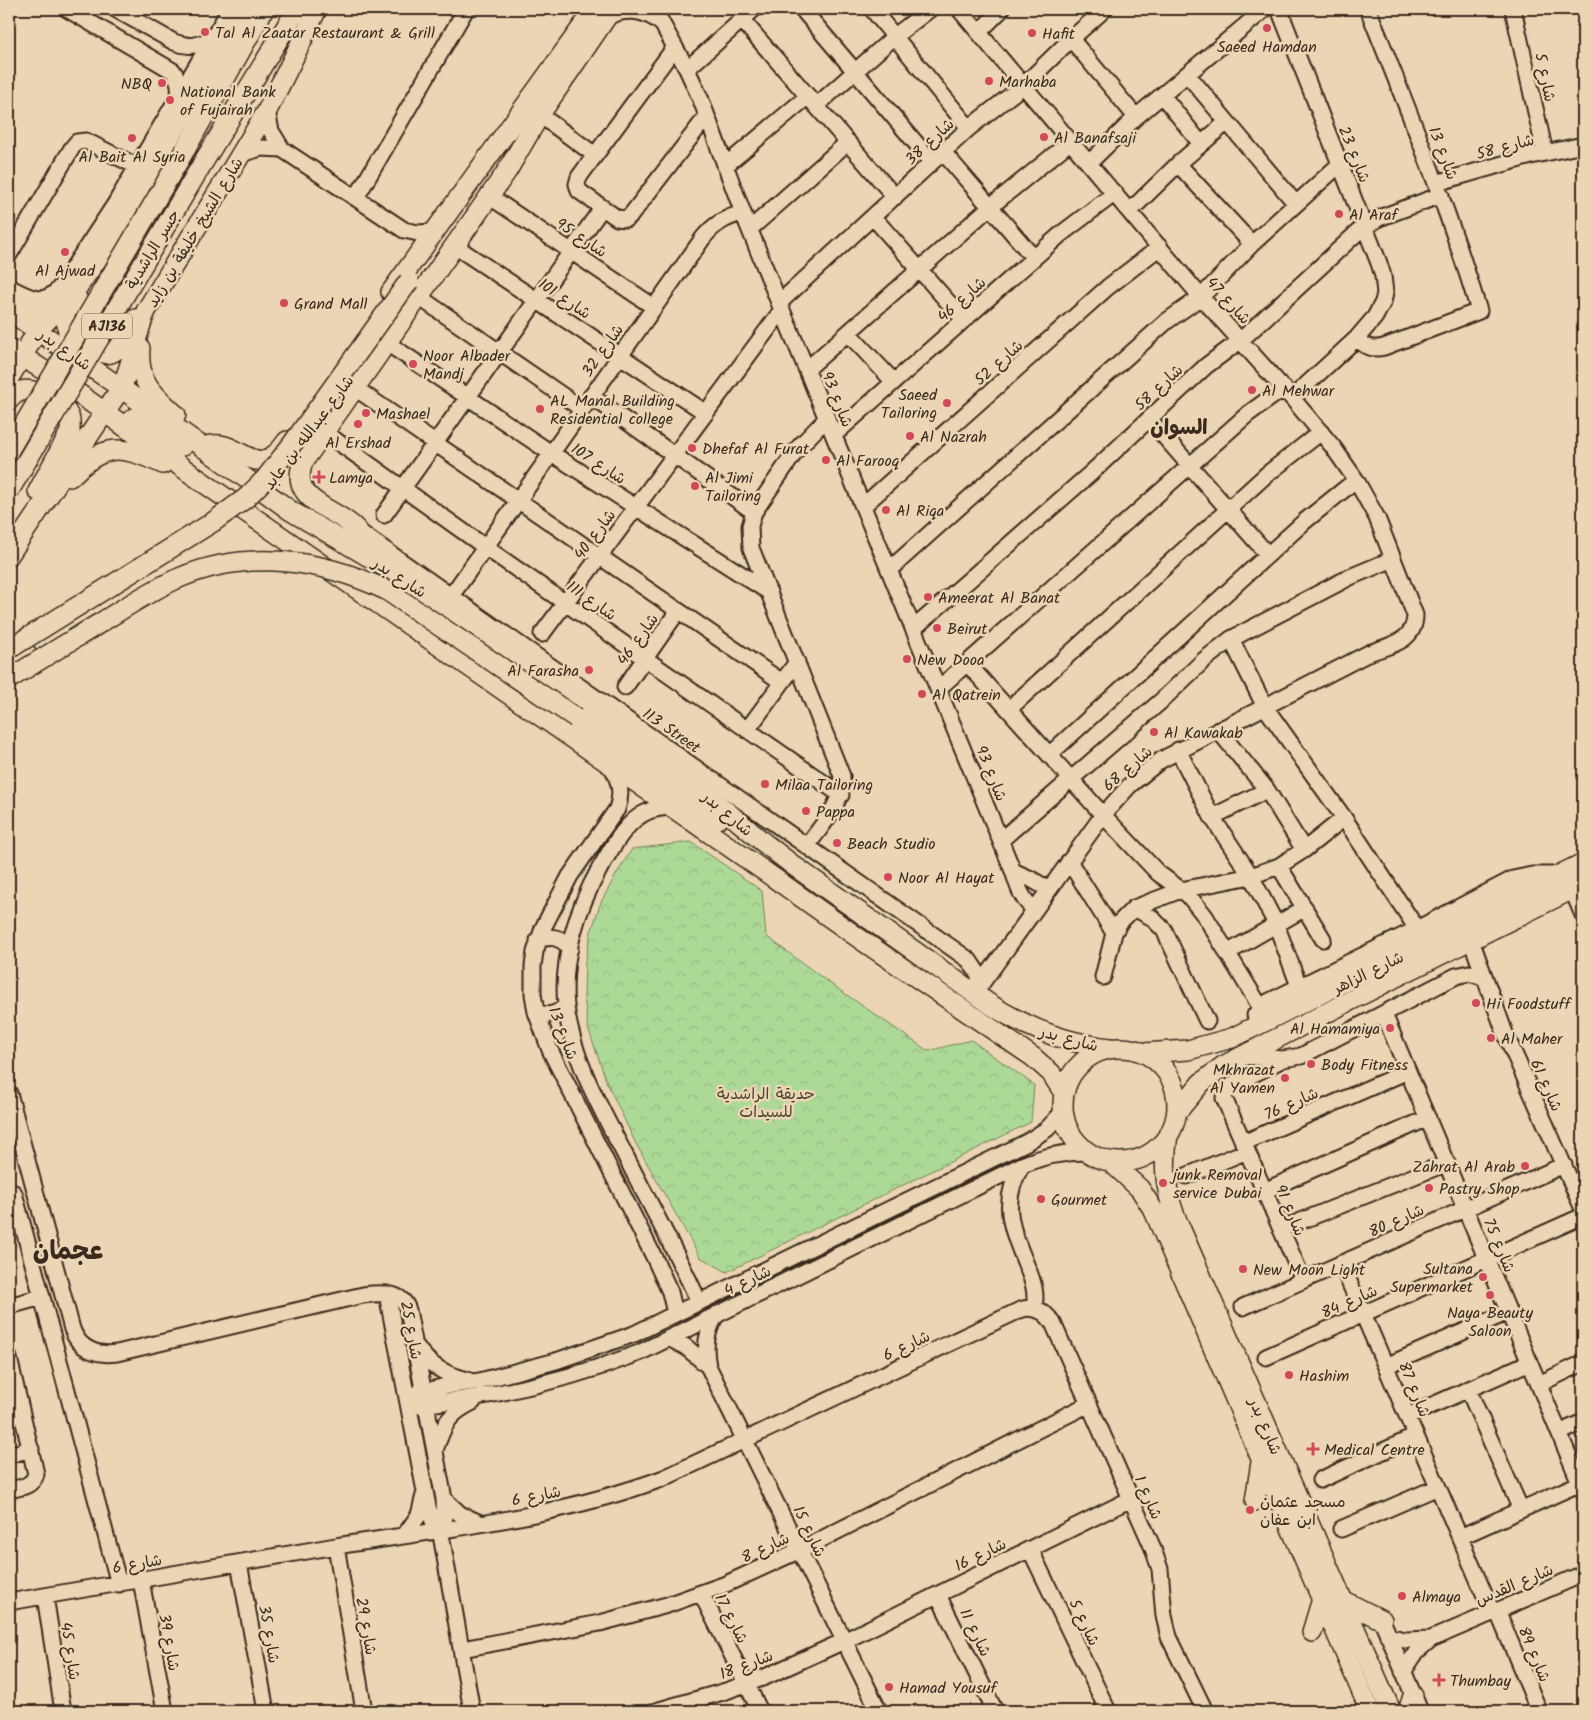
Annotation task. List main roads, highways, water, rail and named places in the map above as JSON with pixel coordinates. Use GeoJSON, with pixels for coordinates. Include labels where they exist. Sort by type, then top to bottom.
{"type":"FeatureCollection","features":[{"type":"Feature","properties":{"kind":"main road"},"geometry":{"type":"LineString","coordinates":[[115,204],[171,135],[244,9]]}},
{"type":"Feature","properties":{"kind":"main road","name":"جسر الراشدية"},"geometry":{"type":"LineString","coordinates":[[9,450],[185,150],[264,9]]}},
{"type":"Feature","properties":{"kind":"main road","name":"شارع الشيخ خليفة بن زايد"},"geometry":{"type":"LineString","coordinates":[[204,161],[297,9]]}},
{"type":"Feature","properties":{"kind":"main road","name":"شارع الشيخ خليفة بن زايد"},"geometry":{"type":"LineString","coordinates":[[9,555],[121,388],[127,375],[136,338],[148,309],[267,111],[316,9]]}},
{"type":"Feature","properties":{"kind":"main road","name":"شارع عبدالله بن عابد"},"geometry":{"type":"LineString","coordinates":[[9,665],[17,651],[221,529],[249,506],[286,465],[415,288],[604,12]]}},
{"type":"Feature","properties":{"kind":"main road"},"geometry":{"type":"LineString","coordinates":[[171,135],[174,104]]}},
{"type":"Feature","properties":{"kind":"main road","name":"شارع عبدالله بن عابد"},"geometry":{"type":"LineString","coordinates":[[376,560],[351,525],[309,497],[304,491],[300,476],[303,462],[387,343],[415,288],[455,246],[507,171],[532,117]]}},
{"type":"Feature","properties":{"kind":"main road","name":"شارع عبدالله بن عابد"},"geometry":{"type":"LineString","coordinates":[[197,443],[227,446],[248,458],[261,461],[279,452],[434,232],[532,117]]}},
{"type":"Feature","properties":{"kind":"main road","name":"جسر الراشدية"},"geometry":{"type":"LineString","coordinates":[[9,491],[204,161]]}},
{"type":"Feature","properties":{"kind":"main road"},"geometry":{"type":"LineString","coordinates":[[9,378],[15,352],[73,294],[108,243],[141,174]]}},
{"type":"Feature","properties":{"kind":"main road"},"geometry":{"type":"LineString","coordinates":[[108,243],[110,246],[104,261],[68,314],[66,320],[68,332],[103,352],[112,353],[116,351],[135,318],[148,309],[172,300]]}},
{"type":"Feature","properties":{"kind":"main road"},"geometry":{"type":"LineString","coordinates":[[9,304],[26,309],[40,310],[55,306],[66,296],[91,261],[108,243]]}},
{"type":"Feature","properties":{"kind":"main road"},"geometry":{"type":"LineString","coordinates":[[148,309],[139,358],[140,370],[144,381],[155,396],[183,422],[197,443]]}},
{"type":"Feature","properties":{"kind":"main road","name":"شارع بدر"},"geometry":{"type":"LineString","coordinates":[[9,311],[121,388],[291,511],[376,560],[618,728],[714,801],[781,856],[977,991],[1015,1020],[1045,1034],[1077,1043],[1110,1048]]}},
{"type":"Feature","properties":{"kind":"main road","name":"شارع بدر"},"geometry":{"type":"LineString","coordinates":[[15,352],[65,384],[610,766],[767,873],[860,940],[1033,1057],[1051,1073],[1063,1102]]}},
{"type":"Feature","properties":{"kind":"main road"},"geometry":{"type":"LineString","coordinates":[[9,400],[21,391],[34,391],[64,409],[70,424],[67,440],[27,511],[22,536]]}},
{"type":"Feature","properties":{"kind":"main road"},"geometry":{"type":"LineString","coordinates":[[129,430],[127,428],[128,422],[137,419],[210,463],[240,473]]}},
{"type":"Feature","properties":{"kind":"main road"},"geometry":{"type":"LineString","coordinates":[[42,504],[90,459],[102,452],[116,450],[138,453],[204,482]]}},
{"type":"Feature","properties":{"kind":"main road"},"geometry":{"type":"LineString","coordinates":[[279,452],[274,464],[278,473],[282,475],[291,474],[303,462]]}},
{"type":"Feature","properties":{"kind":"main road"},"geometry":{"type":"LineString","coordinates":[[291,511],[329,516],[351,525]]}},
{"type":"Feature","properties":{"kind":"main road","name":"شارع بدر"},"geometry":{"type":"LineString","coordinates":[[9,679],[147,594],[181,577],[216,566],[273,560],[331,569],[386,590],[576,718],[724,823],[781,856]]}},
{"type":"Feature","properties":{"kind":"main road","name":"شارع الزاهر"},"geometry":{"type":"LineString","coordinates":[[1144,1053],[1188,1050],[1220,1042],[1245,1032],[1583,863]]}},
{"type":"Feature","properties":{"kind":"main road","name":"شارع الزاهر"},"geometry":{"type":"LineString","coordinates":[[1176,1112],[1191,1093],[1223,1066],[1386,982],[1578,887]]}},
{"type":"Feature","properties":{"kind":"main road"},"geometry":{"type":"LineString","coordinates":[[1386,982],[1382,977],[1383,970],[1400,956]]}},
{"type":"Feature","properties":{"kind":"main road"},"geometry":{"type":"LineString","coordinates":[[1110,1048],[1127,1048],[1144,1053],[1154,1059],[1171,1078],[1177,1101],[1174,1124],[1168,1135],[1160,1146],[1137,1160],[1112,1162],[1099,1158],[1087,1152],[1076,1143],[1068,1130],[1063,1102],[1070,1076],[1081,1062],[1096,1053],[1110,1048]]}},
{"type":"Feature","properties":{"kind":"main road","name":"شارع بدر"},"geometry":{"type":"LineString","coordinates":[[1168,1135],[1164,1171],[1171,1206],[1391,1711]]}},
{"type":"Feature","properties":{"kind":"main road","name":"شارع بدر"},"geometry":{"type":"LineString","coordinates":[[1112,1162],[1140,1189],[1154,1211],[1370,1711]]}},
{"type":"Feature","properties":{"kind":"main road"},"geometry":{"type":"LineString","coordinates":[[1256,1501],[1261,1460]]}},
{"type":"Feature","properties":{"kind":"main road"},"geometry":{"type":"LineString","coordinates":[[1312,1632],[1322,1599]]}},
{"type":"Feature","properties":{"kind":"main road"},"geometry":{"type":"LineString","coordinates":[[1342,1600],[1385,1628]]}},
{"type":"Feature","properties":{"kind":"place","name":"Saeed Hamdan"},"geometry":{"type":"Point","coordinates":[1267,28]}},
{"type":"Feature","properties":{"kind":"place","name":"Tal Al Zaatar Restaurant & Grill"},"geometry":{"type":"Point","coordinates":[205,32]}},
{"type":"Feature","properties":{"kind":"place","name":"Hafit"},"geometry":{"type":"Point","coordinates":[1032,33]}},
{"type":"Feature","properties":{"kind":"place","name":"Marhaba"},"geometry":{"type":"Point","coordinates":[989,81]}},
{"type":"Feature","properties":{"kind":"place","name":"NBQ"},"geometry":{"type":"Point","coordinates":[162,83]}},
{"type":"Feature","properties":{"kind":"place","name":"National Bank of Fujairah"},"geometry":{"type":"Point","coordinates":[170,100]}},
{"type":"Feature","properties":{"kind":"place","name":"Al Banafsaji"},"geometry":{"type":"Point","coordinates":[1044,137]}},
{"type":"Feature","properties":{"kind":"place","name":"Al Bait Al Syria"},"geometry":{"type":"Point","coordinates":[132,138]}},
{"type":"Feature","properties":{"kind":"place","name":"Al Araf"},"geometry":{"type":"Point","coordinates":[1339,214]}},
{"type":"Feature","properties":{"kind":"place","name":"Al Ajwad"},"geometry":{"type":"Point","coordinates":[65,252]}},
{"type":"Feature","properties":{"kind":"place","name":"Grand Mall"},"geometry":{"type":"Point","coordinates":[284,303]}},
{"type":"Feature","properties":{"kind":"place","name":"Noor Albader Mandj"},"geometry":{"type":"Point","coordinates":[413,364]}},
{"type":"Feature","properties":{"kind":"place","name":"Al Mehwar"},"geometry":{"type":"Point","coordinates":[1252,390]}},
{"type":"Feature","properties":{"kind":"place","name":"Saeed Tailoring"},"geometry":{"type":"Point","coordinates":[947,403]}},
{"type":"Feature","properties":{"kind":"place","name":"AL Manal Building Residential college"},"geometry":{"type":"Point","coordinates":[540,409]}},
{"type":"Feature","properties":{"kind":"place","name":"Mashael"},"geometry":{"type":"Point","coordinates":[366,413]}},
{"type":"Feature","properties":{"kind":"place","name":"Al Ershad"},"geometry":{"type":"Point","coordinates":[358,424]}},
{"type":"Feature","properties":{"kind":"place","name":"Al Nazrah"},"geometry":{"type":"Point","coordinates":[910,436]}},
{"type":"Feature","properties":{"kind":"place","name":"Dhefaf Al Furat"},"geometry":{"type":"Point","coordinates":[692,448]}},
{"type":"Feature","properties":{"kind":"place","name":"Al Farooq"},"geometry":{"type":"Point","coordinates":[826,460]}},
{"type":"Feature","properties":{"kind":"place","name":"Lamya"},"geometry":{"type":"Point","coordinates":[319,477]}},
{"type":"Feature","properties":{"kind":"place","name":"Al Jimi Tailoring"},"geometry":{"type":"Point","coordinates":[695,486]}},
{"type":"Feature","properties":{"kind":"place","name":"Al Riqa"},"geometry":{"type":"Point","coordinates":[886,510]}},
{"type":"Feature","properties":{"kind":"place","name":"Ameerat Al Banat"},"geometry":{"type":"Point","coordinates":[928,597]}},
{"type":"Feature","properties":{"kind":"place","name":"Beirut"},"geometry":{"type":"Point","coordinates":[937,628]}},
{"type":"Feature","properties":{"kind":"place","name":"New Dooa"},"geometry":{"type":"Point","coordinates":[907,659]}},
{"type":"Feature","properties":{"kind":"place","name":"Al Farasha"},"geometry":{"type":"Point","coordinates":[589,670]}},
{"type":"Feature","properties":{"kind":"place","name":"Al Qatrein"},"geometry":{"type":"Point","coordinates":[922,694]}},
{"type":"Feature","properties":{"kind":"place","name":"Al Kawakab"},"geometry":{"type":"Point","coordinates":[1154,732]}},
{"type":"Feature","properties":{"kind":"place","name":"Milaa Tailoring"},"geometry":{"type":"Point","coordinates":[765,784]}},
{"type":"Feature","properties":{"kind":"place","name":"Pappa"},"geometry":{"type":"Point","coordinates":[806,811]}},
{"type":"Feature","properties":{"kind":"place","name":"Beach Studio"},"geometry":{"type":"Point","coordinates":[837,843]}},
{"type":"Feature","properties":{"kind":"place","name":"Noor Al Hayat"},"geometry":{"type":"Point","coordinates":[888,877]}},
{"type":"Feature","properties":{"kind":"place","name":"Hi Foodstuff"},"geometry":{"type":"Point","coordinates":[1476,1003]}},
{"type":"Feature","properties":{"kind":"place","name":"Al Hamamiya"},"geometry":{"type":"Point","coordinates":[1390,1028]}},
{"type":"Feature","properties":{"kind":"place","name":"Al Maher"},"geometry":{"type":"Point","coordinates":[1491,1038]}},
{"type":"Feature","properties":{"kind":"place","name":"Body Fitness"},"geometry":{"type":"Point","coordinates":[1311,1064]}},
{"type":"Feature","properties":{"kind":"place","name":"Mkhrazat Al Yamen"},"geometry":{"type":"Point","coordinates":[1285,1078]}},
{"type":"Feature","properties":{"kind":"place","name":"Zahrat Al Arab"},"geometry":{"type":"Point","coordinates":[1525,1166]}},
{"type":"Feature","properties":{"kind":"place","name":"junk Removal service Dubai"},"geometry":{"type":"Point","coordinates":[1163,1183]}},
{"type":"Feature","properties":{"kind":"place","name":"Pastry Shop"},"geometry":{"type":"Point","coordinates":[1429,1188]}},
{"type":"Feature","properties":{"kind":"place","name":"Gourmet"},"geometry":{"type":"Point","coordinates":[1041,1199]}},
{"type":"Feature","properties":{"kind":"place","name":"New Moon Light"},"geometry":{"type":"Point","coordinates":[1243,1269]}},
{"type":"Feature","properties":{"kind":"place","name":"Sultana Supermarket"},"geometry":{"type":"Point","coordinates":[1483,1277]}},
{"type":"Feature","properties":{"kind":"place","name":"Naya Beauty Saloon"},"geometry":{"type":"Point","coordinates":[1490,1295]}},
{"type":"Feature","properties":{"kind":"place","name":"Hashim"},"geometry":{"type":"Point","coordinates":[1289,1375]}},
{"type":"Feature","properties":{"kind":"place","name":"Medical Centre"},"geometry":{"type":"Point","coordinates":[1313,1449]}},
{"type":"Feature","properties":{"kind":"place","name":"مسجد عثمان ابن عفان"},"geometry":{"type":"Point","coordinates":[1250,1510]}},
{"type":"Feature","properties":{"kind":"place","name":"Almaya"},"geometry":{"type":"Point","coordinates":[1402,1596]}},
{"type":"Feature","properties":{"kind":"place","name":"Thumbay"},"geometry":{"type":"Point","coordinates":[1439,1680]}},
{"type":"Feature","properties":{"kind":"place","name":"Hamad Yousuf"},"geometry":{"type":"Point","coordinates":[889,1687]}},
{"type":"Feature","properties":{"kind":"district","name":"السوان"},"geometry":{"type":"Point","coordinates":[1179,427]}},
{"type":"Feature","properties":{"kind":"district","name":"عجمان"},"geometry":{"type":"Point","coordinates":[68,1250]}},
{"type":"Feature","properties":{"kind":"park label","name":"حديقة الراشدية للسيدات"},"geometry":{"type":"Point","coordinates":[766,1102]}}]}
